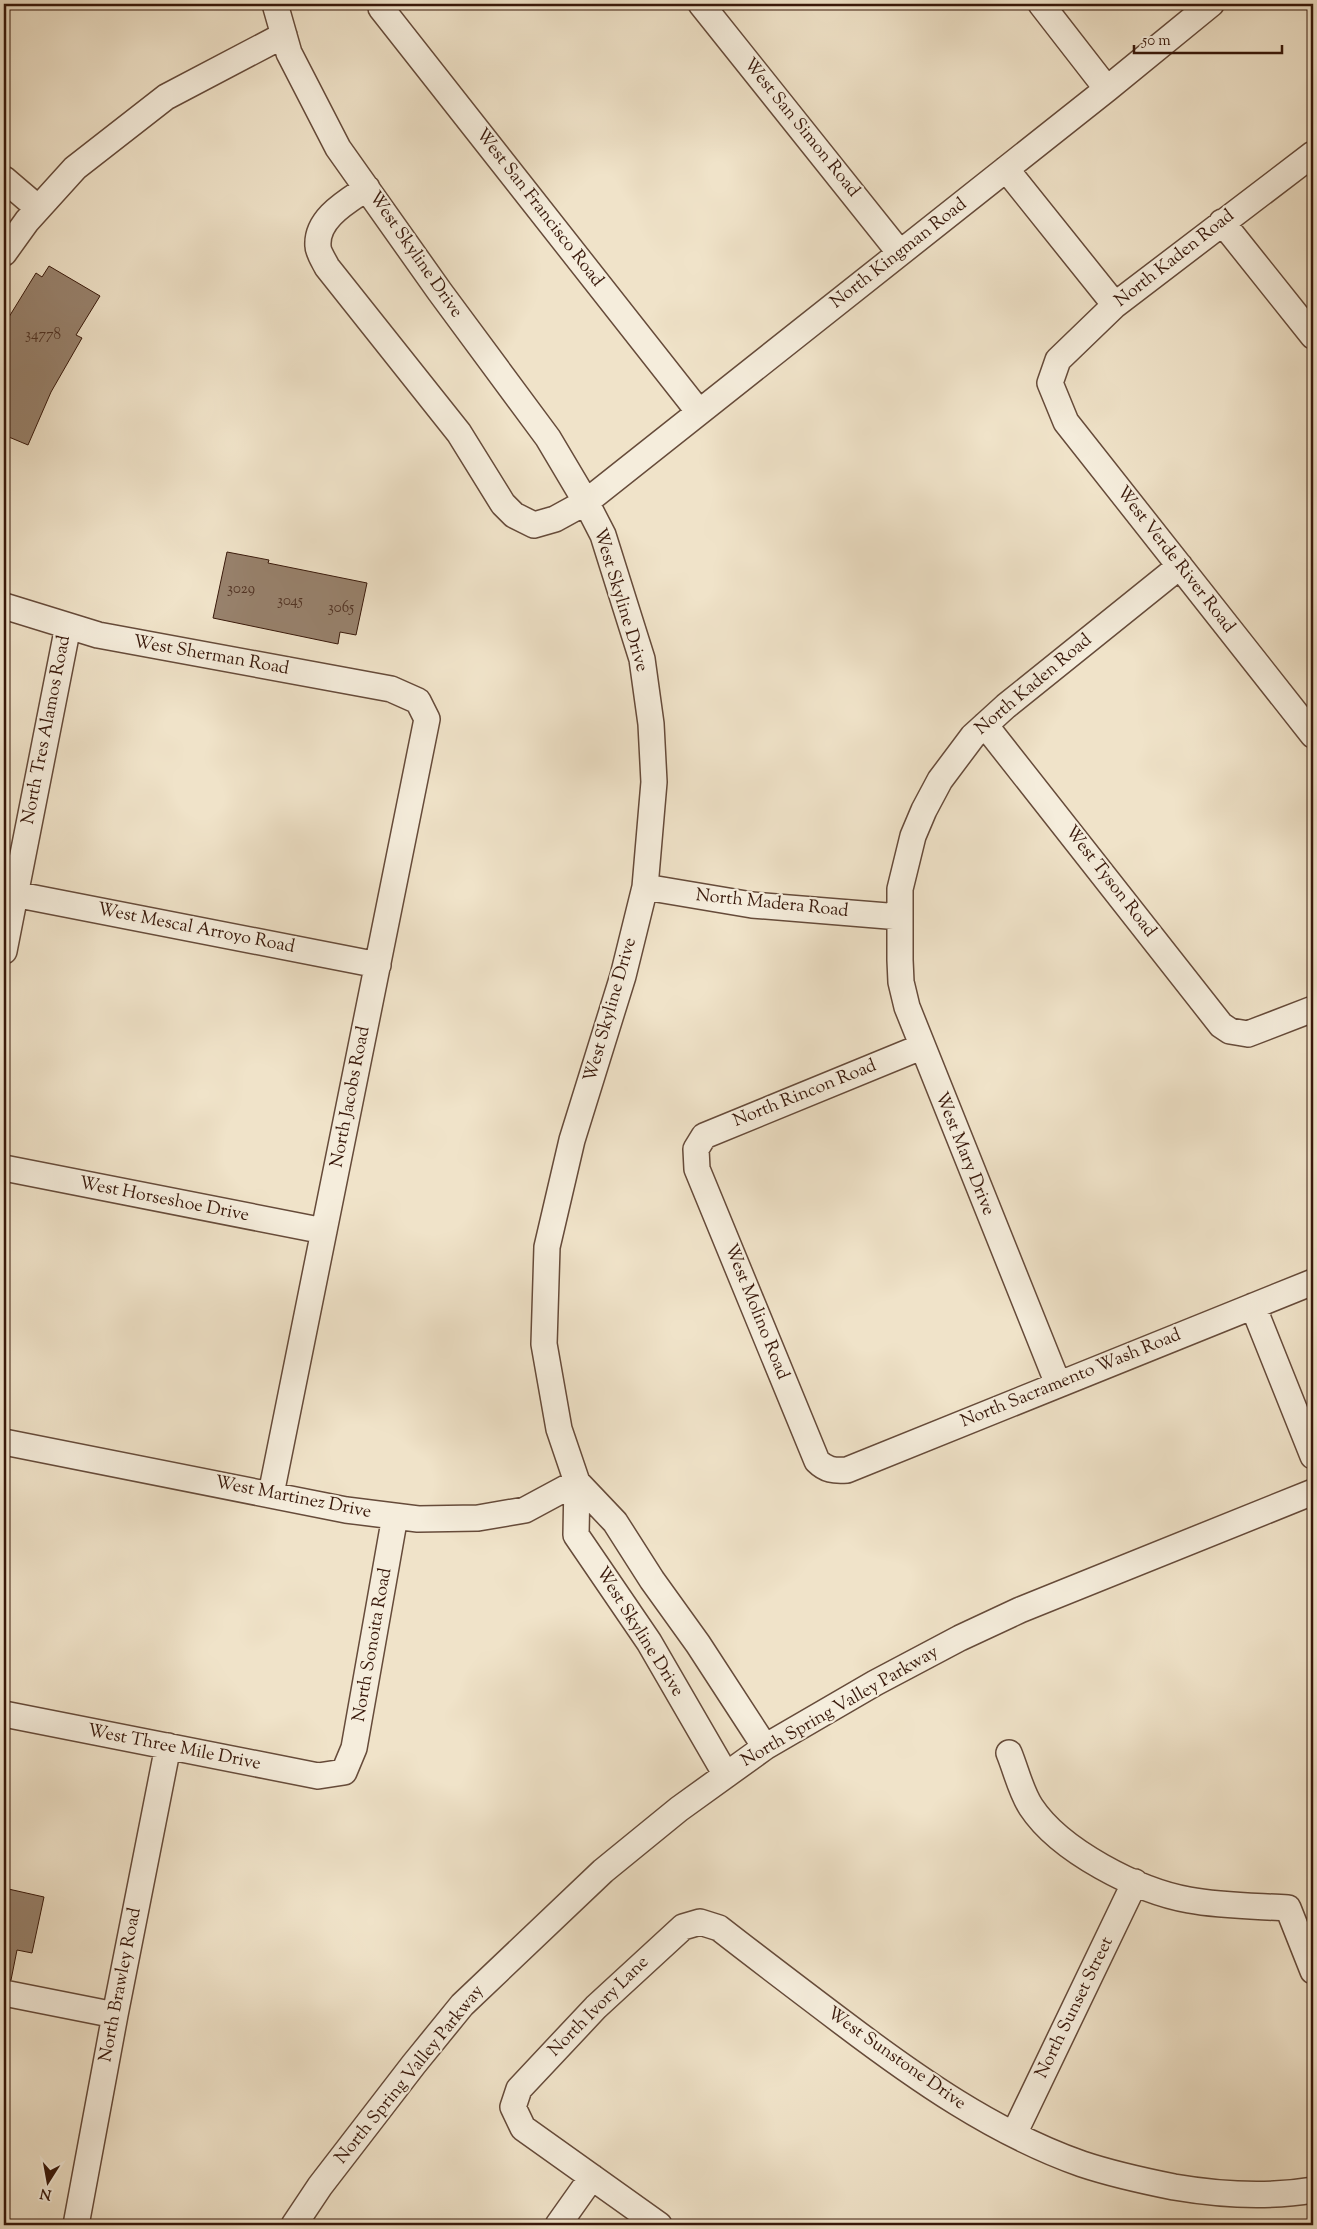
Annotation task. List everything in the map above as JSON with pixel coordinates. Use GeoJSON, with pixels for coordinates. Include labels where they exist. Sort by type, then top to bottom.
{"type":"FeatureCollection","features":[{"type":"Feature","properties":{"kind":"street","name":"West Skyline Drive"},"geometry":{"type":"LineString","coordinates":[[275,4],[289,53],[338,148],[440,292],[548,438],[586,502],[603,535],[642,659],[651,724],[654,782],[645,887],[623,976],[572,1140],[547,1247],[544,1344],[559,1429],[577,1482],[576,1535],[649,1642],[726,1776]]}},
{"type":"Feature","properties":{"kind":"street","name":"West San Francisco Road"},"geometry":{"type":"LineString","coordinates":[[380,4],[381,8],[699,412]]}},
{"type":"Feature","properties":{"kind":"street","name":"West San Simon Road"},"geometry":{"type":"LineString","coordinates":[[701,4],[900,253]]}},
{"type":"Feature","properties":{"kind":"street"},"geometry":{"type":"LineString","coordinates":[[1042,4],[1107,89]]}},
{"type":"Feature","properties":{"kind":"street","name":"North Kingman Road"},"geometry":{"type":"LineString","coordinates":[[367,188],[338,209],[322,228],[317,246],[327,267],[458,433],[503,504],[514,515],[534,525],[555,518],[586,502],[1107,89],[1211,4]]}},
{"type":"Feature","properties":{"kind":"street"},"geometry":{"type":"LineString","coordinates":[[4,253],[38,208],[75,168],[166,96],[284,35]]}},
{"type":"Feature","properties":{"kind":"street","name":"North Kaden Road"},"geometry":{"type":"LineString","coordinates":[[1052,378],[1058,360],[1114,305],[1313,154]]}},
{"type":"Feature","properties":{"kind":"street"},"geometry":{"type":"LineString","coordinates":[[1006,169],[1114,305]]}},
{"type":"Feature","properties":{"kind":"street"},"geometry":{"type":"LineString","coordinates":[[4,179],[38,208]]}},
{"type":"Feature","properties":{"kind":"street"},"geometry":{"type":"LineString","coordinates":[[1222,222],[1313,336]]}},
{"type":"Feature","properties":{"kind":"street","name":"West Verde River Road"},"geometry":{"type":"LineString","coordinates":[[1052,378],[1050,383],[1066,422],[1313,736]]}},
{"type":"Feature","properties":{"kind":"street","name":"North Kaden Road"},"geometry":{"type":"LineString","coordinates":[[900,916],[900,889],[905,862],[913,836],[940,780],[960,751],[1006,706],[1180,566]]}},
{"type":"Feature","properties":{"kind":"street","name":"West Sherman Road"},"geometry":{"type":"LineString","coordinates":[[4,606],[98,635],[391,689],[418,701]]}},
{"type":"Feature","properties":{"kind":"street","name":"North Tres Alamos Road"},"geometry":{"type":"LineString","coordinates":[[4,951],[68,626]]}},
{"type":"Feature","properties":{"kind":"street","name":"North Jacobs Road"},"geometry":{"type":"LineString","coordinates":[[271,1494],[427,718],[418,701]]}},
{"type":"Feature","properties":{"kind":"street","name":"West Tyson Road"},"geometry":{"type":"LineString","coordinates":[[986,725],[1221,1025],[1239,1034],[1257,1032],[1313,1009]]}},
{"type":"Feature","properties":{"kind":"street","name":"North Madera Road"},"geometry":{"type":"LineString","coordinates":[[645,887],[752,905],[900,916]]}},
{"type":"Feature","properties":{"kind":"street","name":"West Mescal Arroyo Road"},"geometry":{"type":"LineString","coordinates":[[14,894],[378,965]]}},
{"type":"Feature","properties":{"kind":"street","name":"West Mary Drive"},"geometry":{"type":"LineString","coordinates":[[900,916],[901,982],[907,1007],[921,1047],[1058,1384]]}},
{"type":"Feature","properties":{"kind":"street","name":"North Rincon Road"},"geometry":{"type":"LineString","coordinates":[[696,1149],[704,1136],[921,1047]]}},
{"type":"Feature","properties":{"kind":"street","name":"West Molino Road"},"geometry":{"type":"LineString","coordinates":[[696,1149],[697,1169],[813,1452],[817,1461],[828,1469]]}},
{"type":"Feature","properties":{"kind":"street","name":"West Horseshoe Drive"},"geometry":{"type":"LineString","coordinates":[[4,1168],[324,1231]]}},
{"type":"Feature","properties":{"kind":"street","name":"North Sacramento Wash Road"},"geometry":{"type":"LineString","coordinates":[[828,1469],[835,1471],[847,1470],[1313,1282]]}},
{"type":"Feature","properties":{"kind":"street"},"geometry":{"type":"LineString","coordinates":[[1253,1306],[1313,1456]]}},
{"type":"Feature","properties":{"kind":"street","name":"West Martinez Drive"},"geometry":{"type":"LineString","coordinates":[[4,1442],[346,1510],[418,1519],[478,1518],[525,1510],[577,1482]]}},
{"type":"Feature","properties":{"kind":"street","name":"West Skyline Drive"},"geometry":{"type":"LineString","coordinates":[[577,1482],[615,1522],[765,1747]]}},
{"type":"Feature","properties":{"kind":"street","name":"North Spring Valley Parkway"},"geometry":{"type":"LineString","coordinates":[[294,2225],[326,2178],[462,2005],[603,1871],[680,1809],[765,1747],[875,1683],[960,1638],[1020,1610],[1313,1492]]}},
{"type":"Feature","properties":{"kind":"street","name":"North Sonoita Road"},"geometry":{"type":"LineString","coordinates":[[344,1772],[354,1748],[395,1516]]}},
{"type":"Feature","properties":{"kind":"street","name":"West Three Mile Drive"},"geometry":{"type":"LineString","coordinates":[[4,1714],[318,1776],[344,1772]]}},
{"type":"Feature","properties":{"kind":"street","name":"North Brawley Road"},"geometry":{"type":"LineString","coordinates":[[76,2225],[114,2015],[168,1746]]}},
{"type":"Feature","properties":{"kind":"street"},"geometry":{"type":"LineString","coordinates":[[1009,1754],[1029,1805],[1045,1825],[1071,1848],[1099,1864],[1161,1894],[1190,1901],[1288,1908],[1313,1971]]}},
{"type":"Feature","properties":{"kind":"street","name":"North Sunset Street"},"geometry":{"type":"LineString","coordinates":[[1014,2134],[1136,1882]]}},
{"type":"Feature","properties":{"kind":"street","name":"West Sunstone Drive"},"geometry":{"type":"LineString","coordinates":[[700,1922],[719,1928],[865,2039],[943,2095],[1014,2134],[1082,2164],[1157,2184],[1202,2192],[1245,2196],[1287,2195],[1313,2190]]}},
{"type":"Feature","properties":{"kind":"street","name":"North Ivory Lane"},"geometry":{"type":"LineString","coordinates":[[592,2177],[523,2128],[513,2107],[519,2089],[596,2007],[683,1927],[700,1922]]}},
{"type":"Feature","properties":{"kind":"street"},"geometry":{"type":"LineString","coordinates":[[4,1993],[114,2015]]}},
{"type":"Feature","properties":{"kind":"street"},"geometry":{"type":"LineString","coordinates":[[558,2225],[592,2177],[659,2225]]}},
{"type":"Feature","properties":{"kind":"building"},"geometry":{"type":"Polygon","coordinates":[[[49,266],[100,296],[76,335],[82,338],[51,392],[28,445],[4,435],[4,325],[36,273],[42,277],[49,266]]]}},
{"type":"Feature","properties":{"kind":"building"},"geometry":{"type":"Polygon","coordinates":[[[227,552],[269,560],[268,563],[367,583],[356,635],[340,632],[338,644],[213,618],[227,552]]]}},
{"type":"Feature","properties":{"kind":"building"},"geometry":{"type":"Polygon","coordinates":[[[4,1888],[44,1897],[32,1953],[17,1950],[11,1980],[4,1979],[4,1888]]]}}]}
